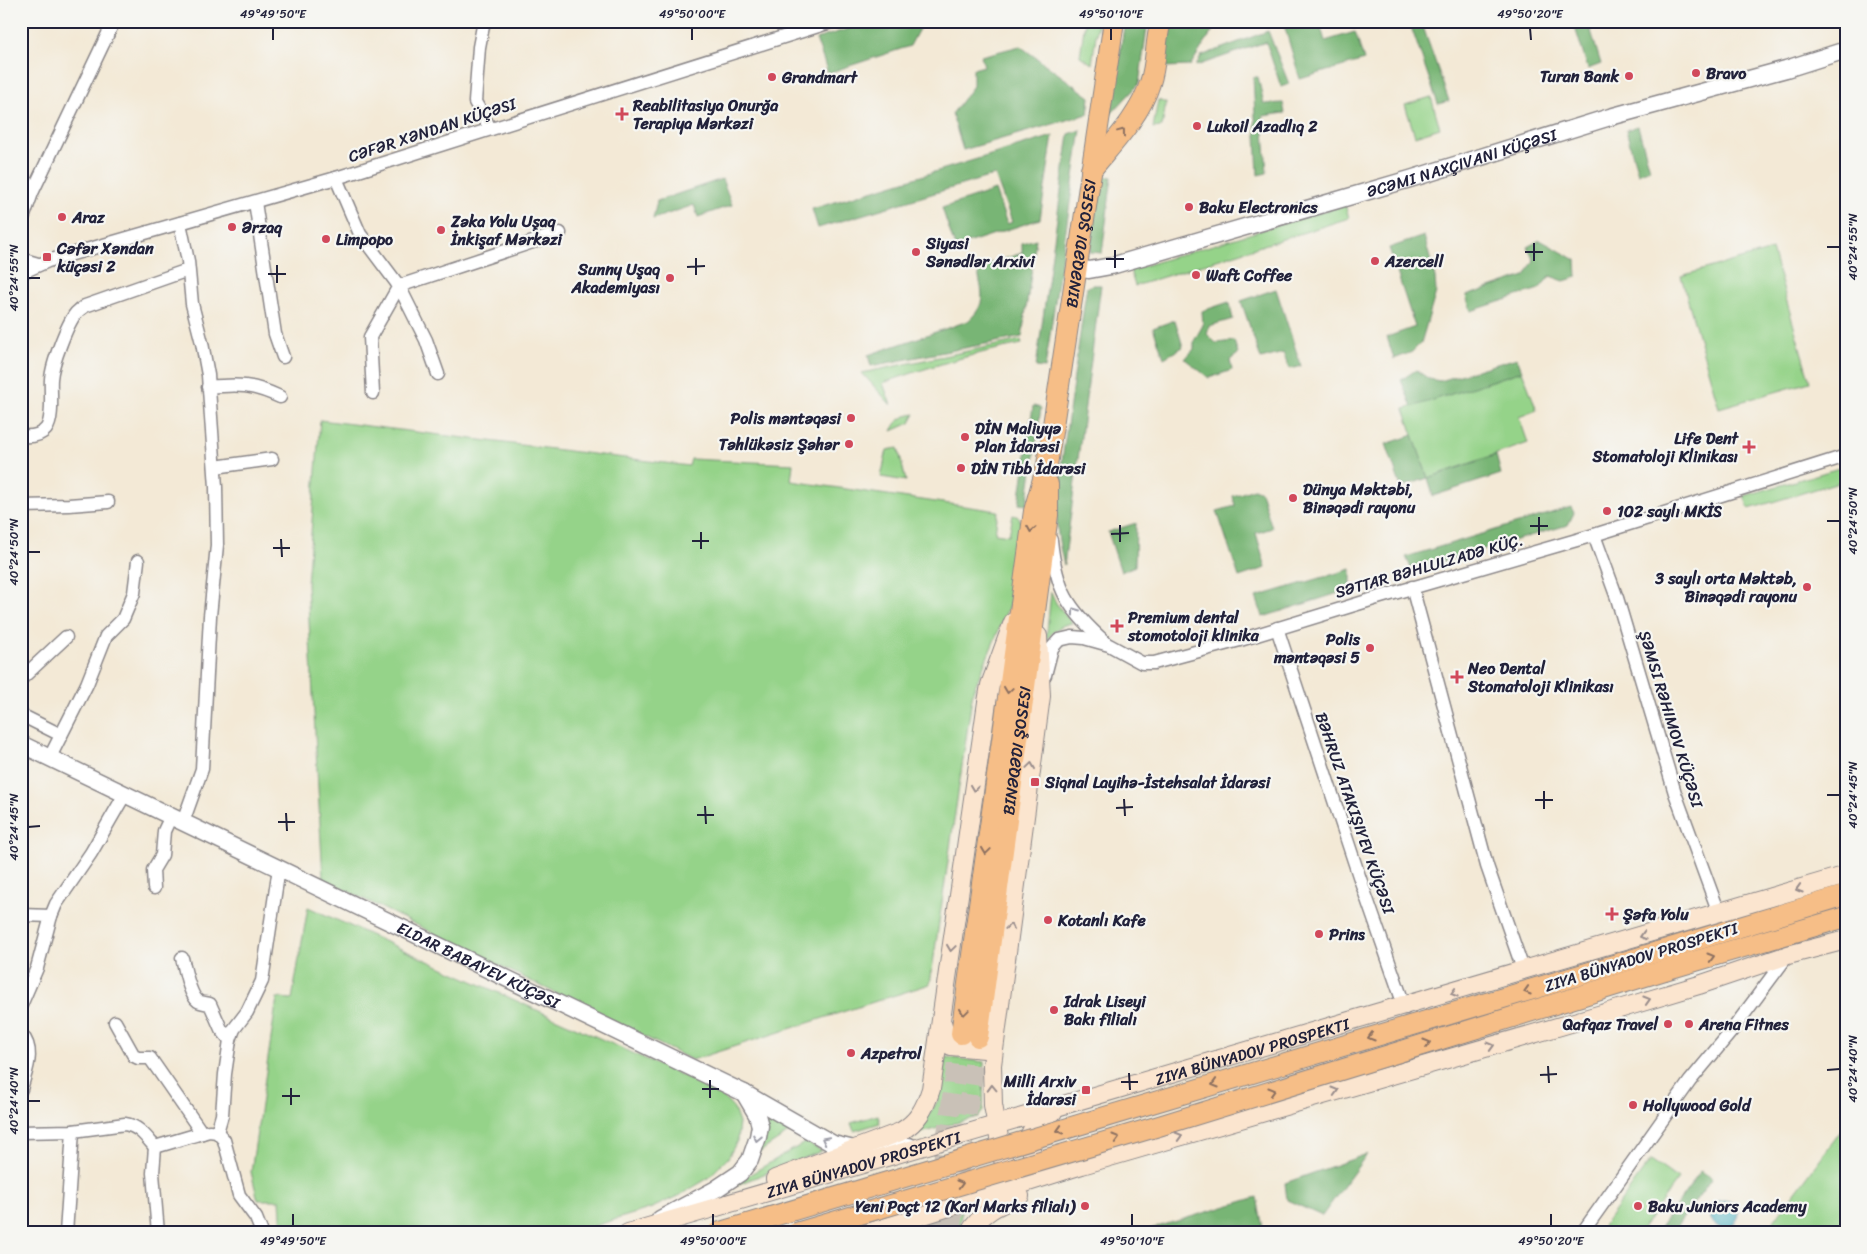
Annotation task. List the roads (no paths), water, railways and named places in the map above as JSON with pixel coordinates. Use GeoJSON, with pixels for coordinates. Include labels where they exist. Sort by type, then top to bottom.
{"type":"FeatureCollection","features":[{"type":"Feature","properties":{"kind":"main road","name":"BINƏQƏDI ŞOSESI"},"geometry":{"type":"LineString","coordinates":[[969,1036],[1028,607],[1034,510],[1047,465],[1114,21]]}},
{"type":"Feature","properties":{"kind":"main road"},"geometry":{"type":"LineString","coordinates":[[1091,170],[1120,135],[1143,101],[1153,72],[1160,22]]}},
{"type":"Feature","properties":{"kind":"main road","name":"BINƏQƏDI ŞOSESI"},"geometry":{"type":"LineString","coordinates":[[1028,607],[1048,515],[1047,465]]}},
{"type":"Feature","properties":{"kind":"main road"},"geometry":{"type":"LineString","coordinates":[[966,1202],[984,1193],[999,1182],[1005,1170],[996,1125],[992,1080],[997,1023],[1041,696],[1028,607]]}},
{"type":"Feature","properties":{"kind":"main road"},"geometry":{"type":"LineString","coordinates":[[634,1231],[900,1132],[916,1121],[922,1113],[931,1089],[990,685],[1028,607]]}},
{"type":"Feature","properties":{"kind":"main road","name":"ZIYA BÜNYADOV PROSPEKTI"},"geometry":{"type":"LineString","coordinates":[[634,1231],[1074,1102],[1405,1008],[1846,875]]}},
{"type":"Feature","properties":{"kind":"main road","name":"ZIYA BÜNYADOV PROSPEKTI"},"geometry":{"type":"LineString","coordinates":[[796,1233],[1159,1126],[1661,961],[1846,896]]}},
{"type":"Feature","properties":{"kind":"main road","name":"ZIYA BÜNYADOV PROSPEKTI"},"geometry":{"type":"LineString","coordinates":[[717,1233],[1661,961],[1846,917]]}},
{"type":"Feature","properties":{"kind":"main road"},"geometry":{"type":"LineString","coordinates":[[867,1233],[901,1228],[940,1210],[1082,1165],[1637,1003],[1788,955],[1846,940]]}},
{"type":"Feature","properties":{"kind":"main road"},"geometry":{"type":"LineString","coordinates":[[942,1014],[944,1041],[951,1046],[985,1050],[991,1044],[997,1023]]}},
{"type":"Feature","properties":{"kind":"main road"},"geometry":{"type":"LineString","coordinates":[[1074,1102],[1040,1120],[1032,1129],[1029,1137],[1031,1148],[1041,1163],[1062,1167],[1082,1165]]}},
{"type":"Feature","properties":{"kind":"main road"},"geometry":{"type":"LineString","coordinates":[[901,1228],[900,1191],[906,1170],[918,1155],[942,1141],[959,1138],[983,1138],[998,1145],[1002,1152]]}},
{"type":"Feature","properties":{"kind":"main road"},"geometry":{"type":"LineString","coordinates":[[969,1233],[985,1212],[998,1204],[1051,1185],[1082,1165]]}},
{"type":"Feature","properties":{"kind":"main road"},"geometry":{"type":"LineString","coordinates":[[906,1170],[906,1191],[910,1206],[918,1211],[940,1210]]}},
{"type":"Feature","properties":{"kind":"street"},"geometry":{"type":"LineString","coordinates":[[21,224],[32,193],[114,21]]}},
{"type":"Feature","properties":{"kind":"street"},"geometry":{"type":"LineString","coordinates":[[484,21],[479,47],[475,102],[490,128]]}},
{"type":"Feature","properties":{"kind":"street","name":"CƏFƏR XƏNDAN KÜÇƏSI"},"geometry":{"type":"LineString","coordinates":[[21,273],[38,264],[336,178],[490,128],[588,99],[806,26],[834,21]]}},
{"type":"Feature","properties":{"kind":"street","name":"ƏCƏMI NAXÇIVANI KÜÇƏSI"},"geometry":{"type":"LineString","coordinates":[[1077,268],[1095,270],[1111,266],[1410,179],[1610,117],[1786,69],[1846,50]]}},
{"type":"Feature","properties":{"kind":"street"},"geometry":{"type":"LineString","coordinates":[[336,178],[360,234],[399,286],[426,340],[438,374]]}},
{"type":"Feature","properties":{"kind":"street"},"geometry":{"type":"LineString","coordinates":[[21,210],[32,193]]}},
{"type":"Feature","properties":{"kind":"street"},"geometry":{"type":"LineString","coordinates":[[255,202],[275,334],[283,357]]}},
{"type":"Feature","properties":{"kind":"street"},"geometry":{"type":"LineString","coordinates":[[154,888],[153,870],[162,855],[164,831],[177,819],[202,769],[210,616],[217,544],[215,467],[208,386],[202,343],[192,304],[180,223]]}},
{"type":"Feature","properties":{"kind":"street"},"geometry":{"type":"LineString","coordinates":[[373,392],[370,337],[399,286],[560,233]]}},
{"type":"Feature","properties":{"kind":"street"},"geometry":{"type":"LineString","coordinates":[[21,259],[38,264]]}},
{"type":"Feature","properties":{"kind":"street"},"geometry":{"type":"LineString","coordinates":[[21,436],[37,435],[48,427],[53,366],[70,322],[79,310],[85,306],[188,270]]}},
{"type":"Feature","properties":{"kind":"street"},"geometry":{"type":"LineString","coordinates":[[208,386],[246,385],[262,389],[280,397]]}},
{"type":"Feature","properties":{"kind":"street","name":"SƏTTAR BƏHLULZADƏ KÜÇ."},"geometry":{"type":"LineString","coordinates":[[1109,646],[1142,663],[1154,664],[1594,535],[1846,456]]}},
{"type":"Feature","properties":{"kind":"street"},"geometry":{"type":"LineString","coordinates":[[215,467],[272,459]]}},
{"type":"Feature","properties":{"kind":"street"},"geometry":{"type":"LineString","coordinates":[[21,506],[69,506],[108,502]]}},
{"type":"Feature","properties":{"kind":"street"},"geometry":{"type":"LineString","coordinates":[[1048,515],[1056,574],[1065,597],[1081,620],[1109,646]]}},
{"type":"Feature","properties":{"kind":"street","name":"ŞƏMSI RƏHIMOV KÜÇƏSI"},"geometry":{"type":"LineString","coordinates":[[1594,535],[1617,598],[1675,793],[1719,913]]}},
{"type":"Feature","properties":{"kind":"street"},"geometry":{"type":"LineString","coordinates":[[50,757],[87,684],[106,636],[123,619],[134,593],[138,560]]}},
{"type":"Feature","properties":{"kind":"street"},"geometry":{"type":"LineString","coordinates":[[1412,588],[1487,866],[1524,972]]}},
{"type":"Feature","properties":{"kind":"street","name":"BƏHRUZ ATAKIŞIYEV KÜÇƏSI"},"geometry":{"type":"LineString","coordinates":[[1277,628],[1343,829],[1405,1008]]}},
{"type":"Feature","properties":{"kind":"street"},"geometry":{"type":"LineString","coordinates":[[21,678],[66,637]]}},
{"type":"Feature","properties":{"kind":"street"},"geometry":{"type":"LineString","coordinates":[[1041,696],[1049,654],[1055,643],[1059,640],[1072,637],[1084,638],[1109,646]]}},
{"type":"Feature","properties":{"kind":"street"},"geometry":{"type":"LineString","coordinates":[[21,715],[61,735]]}},
{"type":"Feature","properties":{"kind":"street","name":"ELDAR BABAYEV KÜÇƏSI"},"geometry":{"type":"LineString","coordinates":[[21,744],[744,1093],[833,1144],[854,1149],[872,1150],[942,1141]]}},
{"type":"Feature","properties":{"kind":"street"},"geometry":{"type":"LineString","coordinates":[[22,1000],[36,968],[50,916],[56,904],[101,838],[125,794]]}},
{"type":"Feature","properties":{"kind":"street"},"geometry":{"type":"LineString","coordinates":[[217,1132],[222,1115],[230,1040],[234,1029],[247,1012],[262,981],[279,868]]}},
{"type":"Feature","properties":{"kind":"street"},"geometry":{"type":"LineString","coordinates":[[21,915],[50,916]]}},
{"type":"Feature","properties":{"kind":"street"},"geometry":{"type":"LineString","coordinates":[[1582,1233],[1690,1081],[1730,1033],[1788,955]]}},
{"type":"Feature","properties":{"kind":"street"},"geometry":{"type":"LineString","coordinates":[[182,958],[188,983],[197,1000],[210,1004],[221,1030],[230,1040]]}},
{"type":"Feature","properties":{"kind":"street"},"geometry":{"type":"LineString","coordinates":[[115,1022],[134,1056],[150,1058],[202,1133]]}},
{"type":"Feature","properties":{"kind":"street"},"geometry":{"type":"LineString","coordinates":[[21,1034],[28,1044],[30,1054],[21,1089]]}},
{"type":"Feature","properties":{"kind":"street"},"geometry":{"type":"LineString","coordinates":[[634,1231],[702,1198],[740,1173],[750,1160],[760,1126],[757,1115],[744,1093]]}},
{"type":"Feature","properties":{"kind":"street"},"geometry":{"type":"LineString","coordinates":[[21,1132],[45,1133],[125,1124],[133,1125],[155,1148],[154,1173],[158,1233]]}},
{"type":"Feature","properties":{"kind":"street"},"geometry":{"type":"LineString","coordinates":[[66,1233],[73,1131]]}},
{"type":"Feature","properties":{"kind":"street"},"geometry":{"type":"LineString","coordinates":[[155,1148],[209,1131],[217,1132],[224,1140],[239,1195],[256,1218],[262,1233]]}},
{"type":"Feature","properties":{"kind":"water"},"geometry":{"type":"Polygon","coordinates":[[[1724,1200],[1734,1204],[1738,1214],[1734,1224],[1724,1228],[1714,1224],[1710,1214],[1714,1204],[1724,1200]]]}},
{"type":"Feature","properties":{"kind":"tunnel"},"geometry":{"type":"LineString","coordinates":[[933,1233],[961,1034]]}},
{"type":"Feature","properties":{"kind":"tunnel"},"geometry":{"type":"LineString","coordinates":[[950,1233],[978,1037]]}},
{"type":"Feature","properties":{"kind":"place","name":"Bravo"},"geometry":{"type":"Point","coordinates":[1696,73]}},
{"type":"Feature","properties":{"kind":"place","name":"Turan Bank"},"geometry":{"type":"Point","coordinates":[1629,76]}},
{"type":"Feature","properties":{"kind":"place","name":"Grandmart"},"geometry":{"type":"Point","coordinates":[772,77]}},
{"type":"Feature","properties":{"kind":"place","name":"Reabilitasiya Onurğa Terapiya Mərkəzi"},"geometry":{"type":"Point","coordinates":[622,114]}},
{"type":"Feature","properties":{"kind":"place","name":"Lukoil Azadlıq 2"},"geometry":{"type":"Point","coordinates":[1197,126]}},
{"type":"Feature","properties":{"kind":"place","name":"Baku Electronics"},"geometry":{"type":"Point","coordinates":[1189,207]}},
{"type":"Feature","properties":{"kind":"place","name":"Araz"},"geometry":{"type":"Point","coordinates":[62,217]}},
{"type":"Feature","properties":{"kind":"place","name":"Ərzaq"},"geometry":{"type":"Point","coordinates":[232,227]}},
{"type":"Feature","properties":{"kind":"place","name":"Zəka Yolu Uşaq İnkişaf Mərkəzi"},"geometry":{"type":"Point","coordinates":[441,230]}},
{"type":"Feature","properties":{"kind":"place","name":"Limpopo"},"geometry":{"type":"Point","coordinates":[326,239]}},
{"type":"Feature","properties":{"kind":"place","name":"Siyasi Sənədlər Arxivi"},"geometry":{"type":"Point","coordinates":[916,252]}},
{"type":"Feature","properties":{"kind":"place","name":"Cəfər Xəndan küçəsi 2"},"geometry":{"type":"Point","coordinates":[47,257]}},
{"type":"Feature","properties":{"kind":"place","name":"Azercell"},"geometry":{"type":"Point","coordinates":[1375,261]}},
{"type":"Feature","properties":{"kind":"place","name":"Waft Coffee"},"geometry":{"type":"Point","coordinates":[1196,275]}},
{"type":"Feature","properties":{"kind":"place","name":"Sunny Uşaq Akademiyası"},"geometry":{"type":"Point","coordinates":[670,278]}},
{"type":"Feature","properties":{"kind":"place","name":"Polis məntəqəsi"},"geometry":{"type":"Point","coordinates":[851,418]}},
{"type":"Feature","properties":{"kind":"place","name":"DİN Maliyyə Plan İdarəsi"},"geometry":{"type":"Point","coordinates":[965,437]}},
{"type":"Feature","properties":{"kind":"place","name":"Təhlükəsiz Şəhər"},"geometry":{"type":"Point","coordinates":[849,444]}},
{"type":"Feature","properties":{"kind":"place","name":"Life Dent Stomatoloji Klinikası"},"geometry":{"type":"Point","coordinates":[1749,447]}},
{"type":"Feature","properties":{"kind":"place","name":"DİN Tibb İdarəsi"},"geometry":{"type":"Point","coordinates":[961,468]}},
{"type":"Feature","properties":{"kind":"place","name":"Dünya Məktəbi, Binəqədi rayonu"},"geometry":{"type":"Point","coordinates":[1293,498]}},
{"type":"Feature","properties":{"kind":"place","name":"102 saylı MKİS"},"geometry":{"type":"Point","coordinates":[1607,511]}},
{"type":"Feature","properties":{"kind":"place","name":"3 saylı orta Məktəb, Binəqədi rayonu"},"geometry":{"type":"Point","coordinates":[1807,587]}},
{"type":"Feature","properties":{"kind":"place","name":"Premium dental stomotoloji klinika"},"geometry":{"type":"Point","coordinates":[1117,626]}},
{"type":"Feature","properties":{"kind":"place","name":"Polis məntəqəsi 5"},"geometry":{"type":"Point","coordinates":[1370,648]}},
{"type":"Feature","properties":{"kind":"place","name":"Neo Dental Stomatoloji Klinikası"},"geometry":{"type":"Point","coordinates":[1457,677]}},
{"type":"Feature","properties":{"kind":"place","name":"Siqnal Layihə-İstehsalat İdarəsi"},"geometry":{"type":"Point","coordinates":[1035,782]}},
{"type":"Feature","properties":{"kind":"place","name":"Şəfa Yolu"},"geometry":{"type":"Point","coordinates":[1612,914]}},
{"type":"Feature","properties":{"kind":"place","name":"Kotanlı Kafe"},"geometry":{"type":"Point","coordinates":[1048,920]}},
{"type":"Feature","properties":{"kind":"place","name":"Prins"},"geometry":{"type":"Point","coordinates":[1319,934]}},
{"type":"Feature","properties":{"kind":"place","name":"Idrak Liseyi Bakı filialı"},"geometry":{"type":"Point","coordinates":[1054,1010]}},
{"type":"Feature","properties":{"kind":"place","name":"Qafqaz Travel"},"geometry":{"type":"Point","coordinates":[1668,1024]}},
{"type":"Feature","properties":{"kind":"place","name":"Arena Fitnes"},"geometry":{"type":"Point","coordinates":[1689,1024]}},
{"type":"Feature","properties":{"kind":"place","name":"Azpetrol"},"geometry":{"type":"Point","coordinates":[851,1053]}},
{"type":"Feature","properties":{"kind":"place","name":"Milli Arxiv İdarəsi"},"geometry":{"type":"Point","coordinates":[1086,1090]}},
{"type":"Feature","properties":{"kind":"place","name":"Hollywood Gold"},"geometry":{"type":"Point","coordinates":[1633,1105]}},
{"type":"Feature","properties":{"kind":"place","name":"Yeni Poçt 12 (Karl Marks filialı)"},"geometry":{"type":"Point","coordinates":[1085,1206]}},
{"type":"Feature","properties":{"kind":"place","name":"Baku Juniors Academy"},"geometry":{"type":"Point","coordinates":[1638,1206]}}]}
